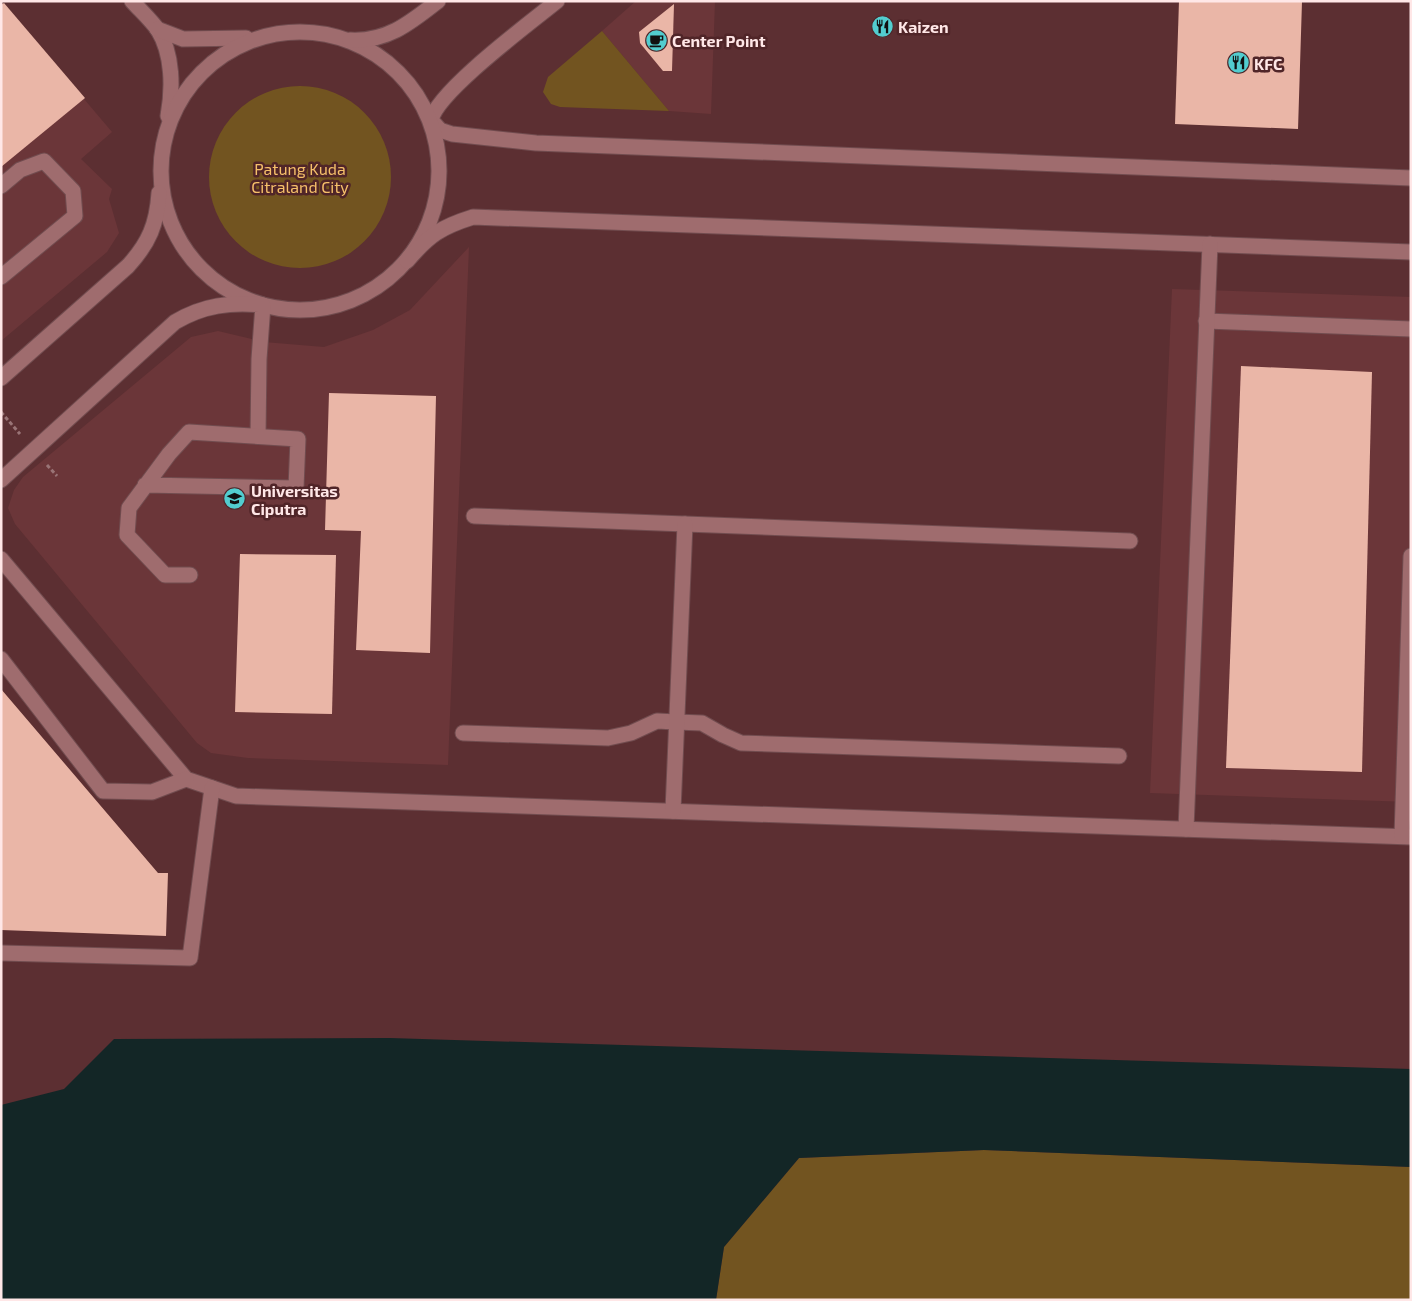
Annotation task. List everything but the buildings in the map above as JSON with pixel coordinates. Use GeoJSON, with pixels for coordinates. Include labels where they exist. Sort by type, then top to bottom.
{"type":"FeatureCollection","features":[{"type":"Feature","properties":{"kind":"street"},"geometry":{"type":"LineString","coordinates":[[1,378],[128,266],[144,248],[153,228],[163,140],[170,106],[168,50],[157,29],[132,1]]}},
{"type":"Feature","properties":{"kind":"street"},"geometry":{"type":"LineString","coordinates":[[157,29],[184,39],[238,40],[270,34],[310,31],[348,40],[366,41],[406,27],[438,1]]}},
{"type":"Feature","properties":{"kind":"street"},"geometry":{"type":"LineString","coordinates":[[431,120],[438,104],[470,74],[557,1]]}},
{"type":"Feature","properties":{"kind":"street"},"geometry":{"type":"LineString","coordinates":[[163,140],[177,103],[201,72],[233,48],[270,34]]}},
{"type":"Feature","properties":{"kind":"street"},"geometry":{"type":"LineString","coordinates":[[348,40],[384,58],[403,76],[419,97],[431,120],[437,139],[440,182],[430,224],[407,260]]}},
{"type":"Feature","properties":{"kind":"street"},"geometry":{"type":"LineString","coordinates":[[431,120],[440,130],[452,134],[536,143],[1411,178]]}},
{"type":"Feature","properties":{"kind":"street"},"geometry":{"type":"LineString","coordinates":[[1,186],[20,170],[44,160],[73,191],[75,216],[1,277]]}},
{"type":"Feature","properties":{"kind":"street"},"geometry":{"type":"LineString","coordinates":[[160,179],[168,217],[186,252],[205,273],[226,290],[263,305]]}},
{"type":"Feature","properties":{"kind":"street"},"geometry":{"type":"LineString","coordinates":[[1,480],[175,322],[194,311],[236,302],[303,310],[342,304],[378,286],[407,260],[426,238],[454,223],[473,217],[1411,252]]}},
{"type":"Feature","properties":{"kind":"street"},"geometry":{"type":"LineString","coordinates":[[1186,829],[1210,244]]}},
{"type":"Feature","properties":{"kind":"street"},"geometry":{"type":"LineString","coordinates":[[258,436],[259,359],[263,305]]}},
{"type":"Feature","properties":{"kind":"street"},"geometry":{"type":"LineString","coordinates":[[1206,321],[1411,329]]}},
{"type":"Feature","properties":{"kind":"street"},"geometry":{"type":"LineString","coordinates":[[145,485],[296,488],[298,438],[189,432],[145,485],[129,508],[127,536],[165,575],[190,575]]}},
{"type":"Feature","properties":{"kind":"street"},"geometry":{"type":"LineString","coordinates":[[474,516],[1130,541]]}},
{"type":"Feature","properties":{"kind":"street"},"geometry":{"type":"LineString","coordinates":[[673,811],[685,524]]}},
{"type":"Feature","properties":{"kind":"street"},"geometry":{"type":"LineString","coordinates":[[1,559],[186,779],[236,796],[1406,836],[1411,556]]}},
{"type":"Feature","properties":{"kind":"street"},"geometry":{"type":"LineString","coordinates":[[1,660],[104,791],[152,792],[186,779]]}},
{"type":"Feature","properties":{"kind":"street"},"geometry":{"type":"LineString","coordinates":[[463,733],[608,738],[631,733],[656,721],[702,723],[723,736],[741,742],[1119,756]]}},
{"type":"Feature","properties":{"kind":"street"},"geometry":{"type":"LineString","coordinates":[[1,953],[190,958],[212,788]]}},
{"type":"Feature","properties":{"kind":"path"},"geometry":{"type":"LineString","coordinates":[[1,412],[34,450]]}},
{"type":"Feature","properties":{"kind":"shaded area"},"geometry":{"type":"Polygon","coordinates":[[[1,1],[112,132],[81,159],[112,189],[109,199],[119,233],[107,252],[1,341],[1,1]]]}},
{"type":"Feature","properties":{"kind":"shaded area"},"geometry":{"type":"Polygon","coordinates":[[[636,1],[715,1],[711,114],[669,111],[602,31],[636,1]]]}},
{"type":"Feature","properties":{"kind":"shaded area","name":"Universitas Ciputra"},"geometry":{"type":"Polygon","coordinates":[[[469,247],[448,765],[248,758],[211,753],[197,743],[15,524],[8,508],[14,490],[23,477],[191,337],[218,331],[264,342],[324,347],[373,330],[410,310],[469,247]]]}},
{"type":"Feature","properties":{"kind":"shaded area"},"geometry":{"type":"Polygon","coordinates":[[[1172,289],[1411,297],[1411,802],[1150,793],[1172,289]]]}},
{"type":"Feature","properties":{"kind":"green space"},"geometry":{"type":"Polygon","coordinates":[[[602,31],[669,111],[560,107],[551,104],[543,92],[548,77],[602,31]]]}},
{"type":"Feature","properties":{"kind":"green space","name":"Patung Kuda Citraland City"},"geometry":{"type":"Polygon","coordinates":[[[300,86],[318,88],[335,93],[350,101],[370,119],[384,142],[389,159],[391,177],[389,195],[384,212],[376,227],[358,247],[335,261],[318,266],[300,268],[282,266],[265,261],[250,253],[230,235],[216,212],[211,195],[209,177],[211,159],[216,142],[224,127],[242,107],[265,93],[282,88],[300,86]]]}},
{"type":"Feature","properties":{"kind":"green space"},"geometry":{"type":"Polygon","coordinates":[[[984,1150],[1411,1167],[1411,1300],[716,1300],[724,1247],[799,1158],[984,1150]]]}},
{"type":"Feature","properties":{"kind":"water"},"geometry":{"type":"Polygon","coordinates":[[[390,1038],[1411,1069],[1411,1167],[984,1150],[799,1158],[724,1247],[716,1300],[1,1300],[1,1105],[64,1089],[114,1039],[390,1038]]]}},
{"type":"Feature","properties":{"kind":"place","name":"Kaizen"},"geometry":{"type":"Point","coordinates":[882,26]}},
{"type":"Feature","properties":{"kind":"place","name":"Center Point"},"geometry":{"type":"Point","coordinates":[656,40]}},
{"type":"Feature","properties":{"kind":"place","name":"KFC"},"geometry":{"type":"Point","coordinates":[1238,63]}},
{"type":"Feature","properties":{"kind":"place","name":"Universitas Ciputra"},"geometry":{"type":"Point","coordinates":[235,499]}}]}
